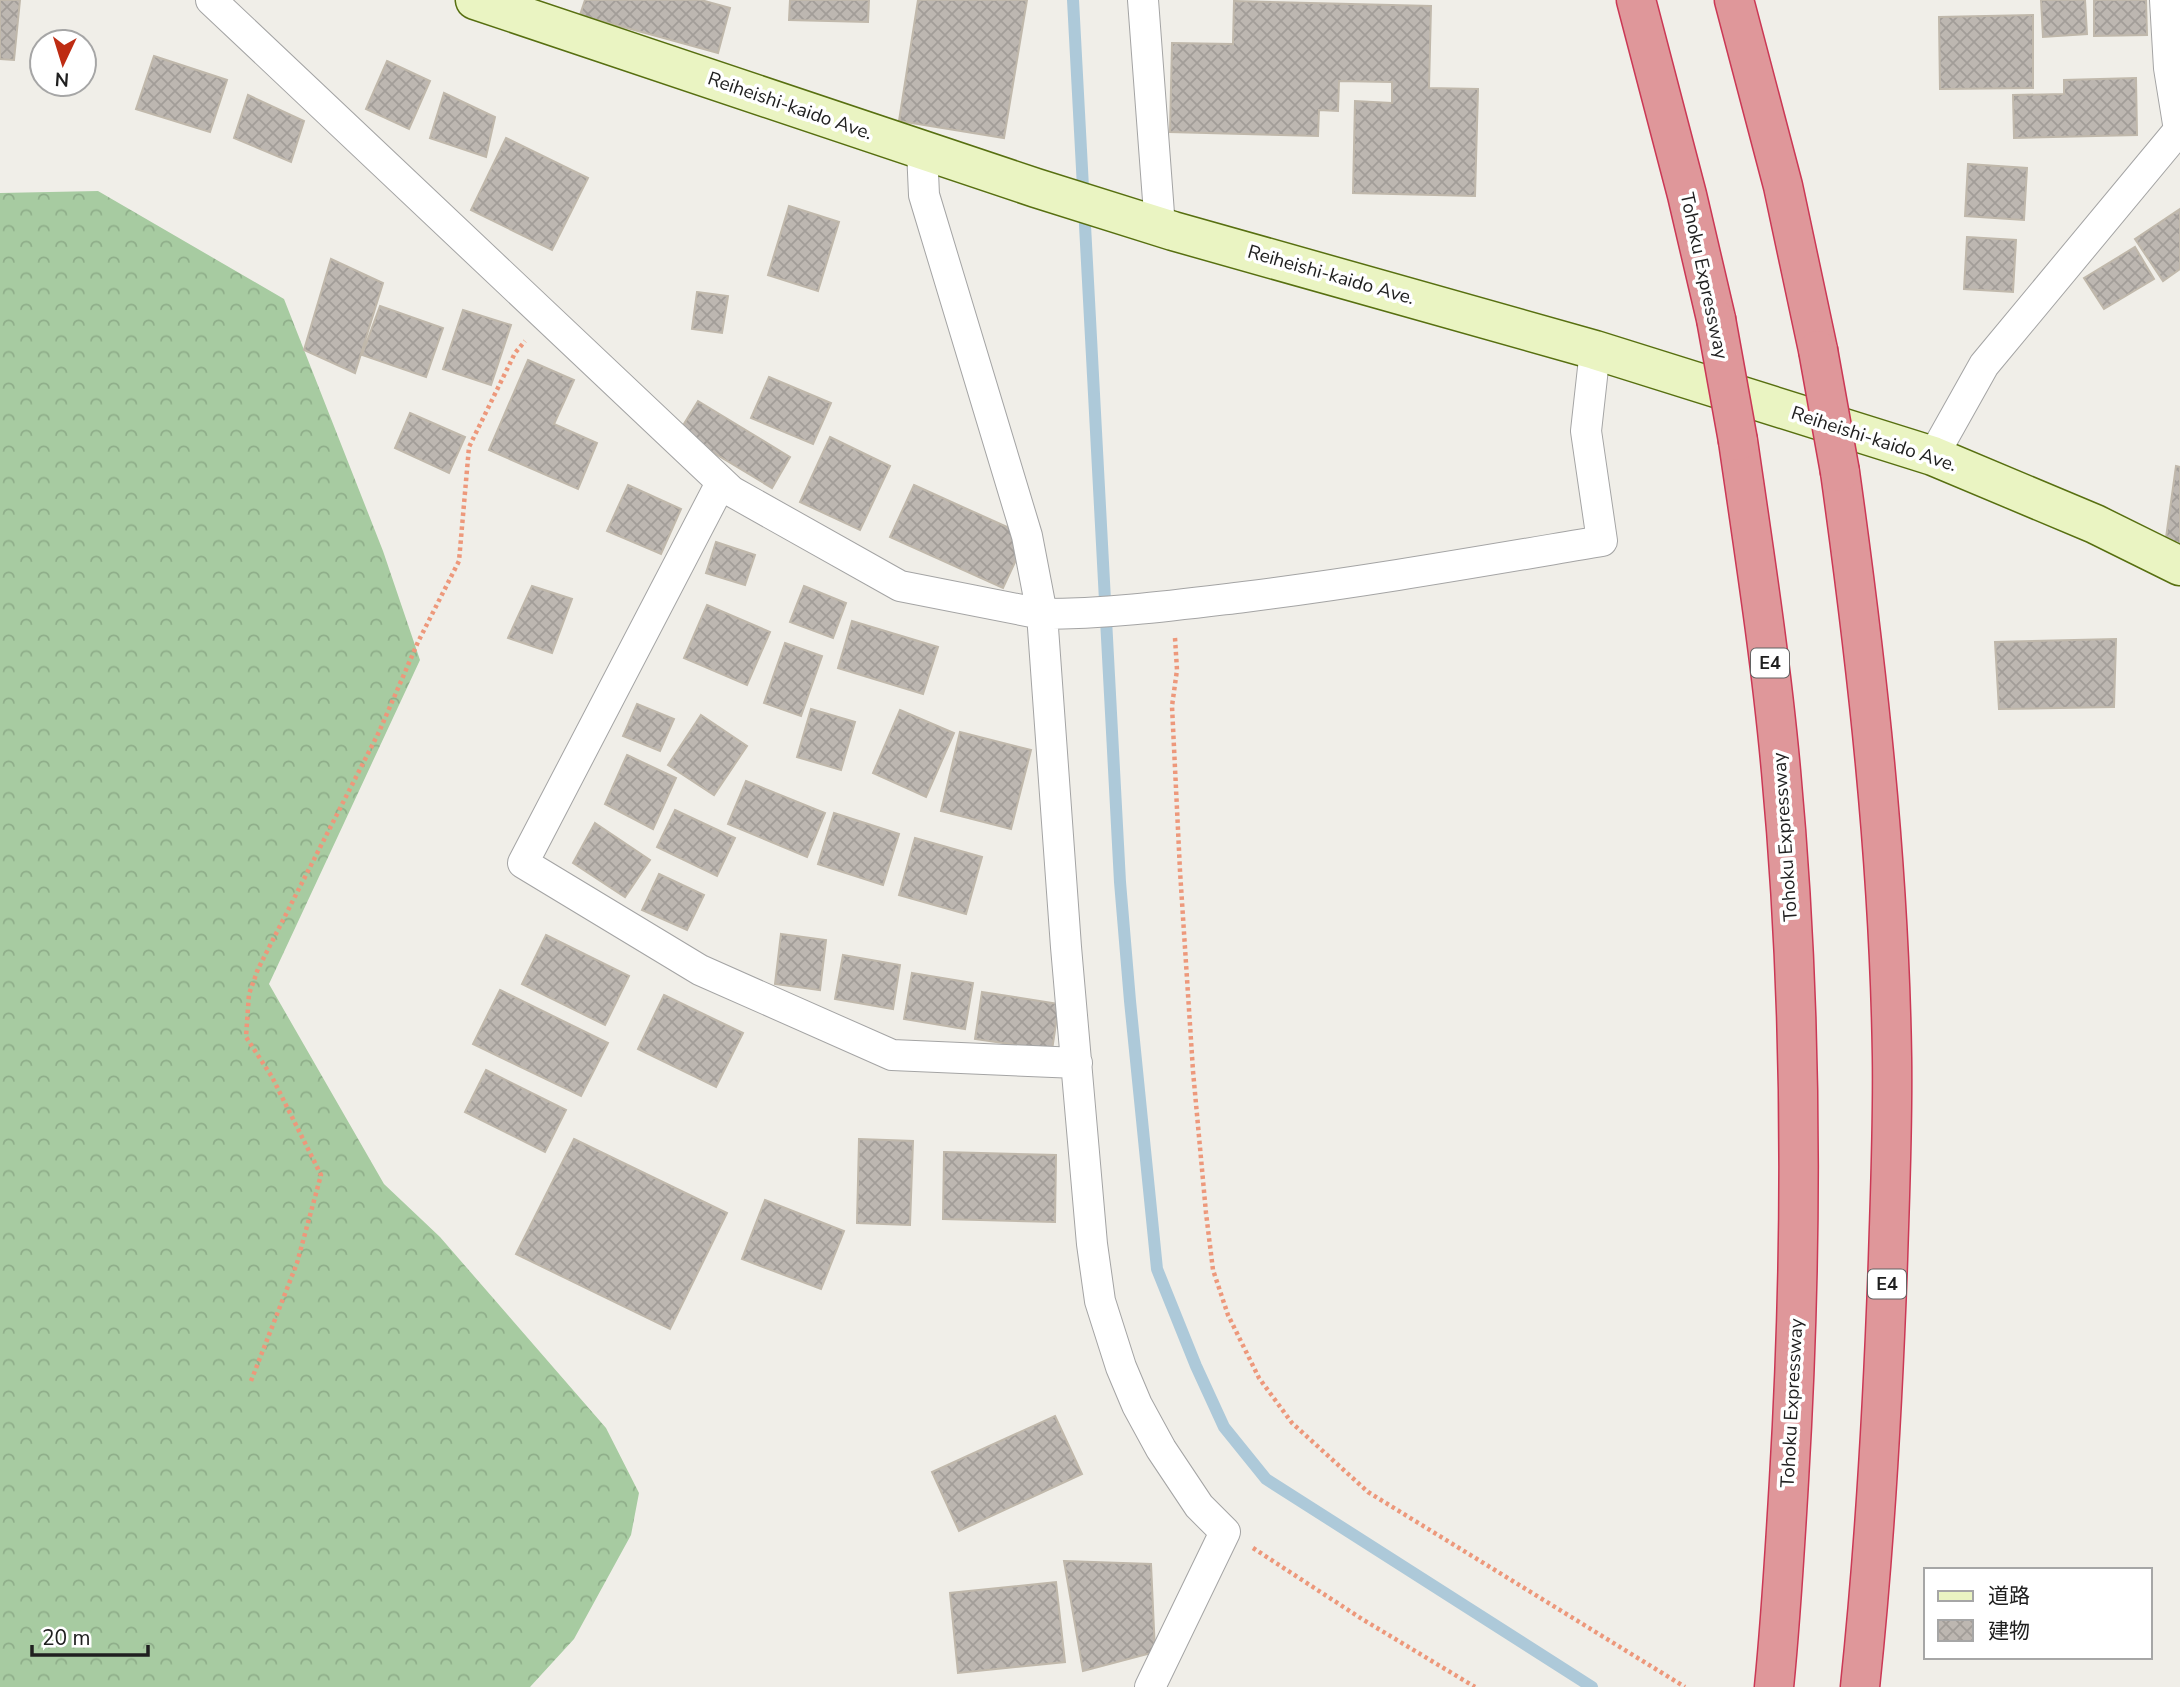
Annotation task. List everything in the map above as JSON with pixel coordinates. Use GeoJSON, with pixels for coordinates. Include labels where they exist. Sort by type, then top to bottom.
{"type":"FeatureCollection","features":[{"type":"Feature","properties":{"kind":"highway","name":"Tohoku Expressway"},"geometry":{"type":"LineString","coordinates":[[1636,0],[1716,319],[1738,441],[1768,642],[1790,887],[1798,1073],[1796,1365],[1774,1687]]}},
{"type":"Feature","properties":{"kind":"highway","name":"E4"},"geometry":{"type":"LineString","coordinates":[[1734,0],[1783,186],[1818,350],[1840,472],[1863,639],[1884,881],[1892,1057],[1890,1186],[1884,1366],[1860,1687]]}},
{"type":"Feature","properties":{"kind":"street"},"geometry":{"type":"LineString","coordinates":[[211,0],[730,491],[900,586],[1051,614],[1165,607],[1357,583],[1602,541],[1586,431],[1595,349]]}},
{"type":"Feature","properties":{"kind":"street","name":"Reiheishi-kaido Ave."},"geometry":{"type":"LineString","coordinates":[[475,0],[1035,188],[1149,223],[1595,349],[1933,456],[2095,524],[2180,566]]}},
{"type":"Feature","properties":{"kind":"street"},"geometry":{"type":"LineString","coordinates":[[1143,0],[1149,223]]}},
{"type":"Feature","properties":{"kind":"street"},"geometry":{"type":"LineString","coordinates":[[1933,456],[1984,365],[2179,130],[2175,64],[2165,0]]}},
{"type":"Feature","properties":{"kind":"street"},"geometry":{"type":"LineString","coordinates":[[922,150],[924,195],[1051,614],[1066,947],[1092,1244],[1100,1301],[1121,1367],[1137,1405],[1161,1449],[1199,1506],[1225,1532],[1150,1687]]}},
{"type":"Feature","properties":{"kind":"street"},"geometry":{"type":"LineString","coordinates":[[721,483],[523,863],[700,970],[892,1055],[1077,1063]]}},
{"type":"Feature","properties":{"kind":"path"},"geometry":{"type":"LineString","coordinates":[[251,1381],[297,1263],[321,1175],[272,1077],[246,1037],[249,994],[258,969],[379,732],[418,642],[459,561],[469,447],[515,353],[545,316]]}},
{"type":"Feature","properties":{"kind":"path"},"geometry":{"type":"LineString","coordinates":[[1165,607],[1177,670],[1172,706],[1193,1071],[1213,1270],[1228,1315],[1259,1378],[1292,1423],[1368,1492],[1685,1687]]}},
{"type":"Feature","properties":{"kind":"path"},"geometry":{"type":"LineString","coordinates":[[1225,1532],[1268,1556],[1362,1619],[1475,1687]]}},
{"type":"Feature","properties":{"kind":"green space"},"geometry":{"type":"Polygon","coordinates":[[[98,191],[284,299],[383,551],[420,660],[269,984],[384,1184],[440,1237],[606,1428],[639,1493],[631,1535],[574,1639],[530,1687],[0,1687],[0,193],[98,191]]]}},
{"type":"Feature","properties":{"kind":"building"},"geometry":{"type":"Polygon","coordinates":[[[0,0],[20,0],[14,60],[0,59],[0,0]]]}},
{"type":"Feature","properties":{"kind":"building"},"geometry":{"type":"Polygon","coordinates":[[[585,0],[701,0],[730,8],[718,53],[580,15],[585,0]]]}},
{"type":"Feature","properties":{"kind":"building"},"geometry":{"type":"Polygon","coordinates":[[[790,0],[869,0],[868,22],[789,20],[790,0]]]}},
{"type":"Feature","properties":{"kind":"building"},"geometry":{"type":"Polygon","coordinates":[[[918,0],[1027,0],[1004,138],[899,121],[918,0]]]}},
{"type":"Feature","properties":{"kind":"building"},"geometry":{"type":"Polygon","coordinates":[[[2041,0],[2085,0],[2087,34],[2043,37],[2041,0]]]}},
{"type":"Feature","properties":{"kind":"building"},"geometry":{"type":"Polygon","coordinates":[[[2094,0],[2146,0],[2147,35],[2094,36],[2094,0]]]}},
{"type":"Feature","properties":{"kind":"building"},"geometry":{"type":"Polygon","coordinates":[[[1234,1],[1431,6],[1429,88],[1478,89],[1475,196],[1353,193],[1355,101],[1392,103],[1392,82],[1339,81],[1338,111],[1319,110],[1318,136],[1170,132],[1172,43],[1233,44],[1234,1]]]}},
{"type":"Feature","properties":{"kind":"building"},"geometry":{"type":"Polygon","coordinates":[[[2033,15],[2033,88],[1940,89],[1939,17],[2033,15]]]}},
{"type":"Feature","properties":{"kind":"building"},"geometry":{"type":"Polygon","coordinates":[[[154,56],[227,80],[210,132],[136,109],[154,56]]]}},
{"type":"Feature","properties":{"kind":"building"},"geometry":{"type":"Polygon","coordinates":[[[387,61],[430,81],[409,129],[366,109],[387,61]]]}},
{"type":"Feature","properties":{"kind":"building"},"geometry":{"type":"Polygon","coordinates":[[[2136,78],[2137,135],[2014,138],[2013,95],[2064,94],[2064,80],[2136,78]]]}},
{"type":"Feature","properties":{"kind":"building"},"geometry":{"type":"Polygon","coordinates":[[[444,93],[495,117],[486,157],[430,138],[444,93]]]}},
{"type":"Feature","properties":{"kind":"building"},"geometry":{"type":"Polygon","coordinates":[[[248,95],[304,121],[291,162],[234,138],[248,95]]]}},
{"type":"Feature","properties":{"kind":"building"},"geometry":{"type":"Polygon","coordinates":[[[506,138],[588,178],[552,250],[471,210],[506,138]]]}},
{"type":"Feature","properties":{"kind":"building"},"geometry":{"type":"Polygon","coordinates":[[[1968,164],[2027,168],[2024,220],[1965,216],[1968,164]]]}},
{"type":"Feature","properties":{"kind":"building"},"geometry":{"type":"Polygon","coordinates":[[[789,206],[839,222],[818,291],[768,275],[789,206]]]}},
{"type":"Feature","properties":{"kind":"building"},"geometry":{"type":"Polygon","coordinates":[[[2180,209],[2180,269],[2163,281],[2135,239],[2180,209]]]}},
{"type":"Feature","properties":{"kind":"building"},"geometry":{"type":"Polygon","coordinates":[[[1967,237],[2016,240],[2013,292],[1964,289],[1967,237]]]}},
{"type":"Feature","properties":{"kind":"building"},"geometry":{"type":"Polygon","coordinates":[[[2135,247],[2154,279],[2104,309],[2084,278],[2135,247]]]}},
{"type":"Feature","properties":{"kind":"building"},"geometry":{"type":"Polygon","coordinates":[[[331,259],[383,283],[355,373],[304,350],[331,259]]]}},
{"type":"Feature","properties":{"kind":"building"},"geometry":{"type":"Polygon","coordinates":[[[697,292],[728,296],[722,333],[692,329],[697,292]]]}},
{"type":"Feature","properties":{"kind":"building"},"geometry":{"type":"Polygon","coordinates":[[[380,306],[443,328],[426,377],[362,355],[380,306]]]}},
{"type":"Feature","properties":{"kind":"building"},"geometry":{"type":"Polygon","coordinates":[[[463,310],[511,325],[491,385],[443,369],[463,310]]]}},
{"type":"Feature","properties":{"kind":"building"},"geometry":{"type":"Polygon","coordinates":[[[528,360],[574,380],[554,424],[597,443],[578,489],[489,450],[528,360]]]}},
{"type":"Feature","properties":{"kind":"building"},"geometry":{"type":"Polygon","coordinates":[[[769,377],[831,403],[813,444],[751,418],[769,377]]]}},
{"type":"Feature","properties":{"kind":"building"},"geometry":{"type":"Polygon","coordinates":[[[698,401],[790,457],[772,488],[679,432],[698,401]]]}},
{"type":"Feature","properties":{"kind":"building"},"geometry":{"type":"Polygon","coordinates":[[[410,413],[465,437],[449,473],[395,448],[410,413]]]}},
{"type":"Feature","properties":{"kind":"building"},"geometry":{"type":"Polygon","coordinates":[[[830,437],[890,466],[860,530],[800,502],[830,437]]]}},
{"type":"Feature","properties":{"kind":"building"},"geometry":{"type":"Polygon","coordinates":[[[2176,466],[2180,467],[2180,547],[2165,545],[2176,466]]]}},
{"type":"Feature","properties":{"kind":"building"},"geometry":{"type":"Polygon","coordinates":[[[628,485],[681,509],[661,554],[607,531],[628,485]]]}},
{"type":"Feature","properties":{"kind":"building"},"geometry":{"type":"Polygon","coordinates":[[[914,485],[1027,536],[1003,588],[890,537],[914,485]]]}},
{"type":"Feature","properties":{"kind":"building"},"geometry":{"type":"Polygon","coordinates":[[[716,542],[755,555],[745,585],[706,573],[716,542]]]}},
{"type":"Feature","properties":{"kind":"building"},"geometry":{"type":"Polygon","coordinates":[[[532,586],[572,599],[552,653],[508,638],[532,586]]]}},
{"type":"Feature","properties":{"kind":"building"},"geometry":{"type":"Polygon","coordinates":[[[804,586],[846,603],[833,638],[790,622],[804,586]]]}},
{"type":"Feature","properties":{"kind":"building"},"geometry":{"type":"Polygon","coordinates":[[[707,605],[770,632],[747,685],[684,658],[707,605]]]}},
{"type":"Feature","properties":{"kind":"building"},"geometry":{"type":"Polygon","coordinates":[[[852,621],[938,647],[923,694],[838,668],[852,621]]]}},
{"type":"Feature","properties":{"kind":"building"},"geometry":{"type":"Polygon","coordinates":[[[2116,639],[2114,707],[1999,709],[1995,642],[2116,639]]]}},
{"type":"Feature","properties":{"kind":"building"},"geometry":{"type":"Polygon","coordinates":[[[785,643],[822,656],[801,716],[764,703],[785,643]]]}},
{"type":"Feature","properties":{"kind":"building"},"geometry":{"type":"Polygon","coordinates":[[[637,704],[674,719],[660,751],[623,736],[637,704]]]}},
{"type":"Feature","properties":{"kind":"building"},"geometry":{"type":"Polygon","coordinates":[[[811,709],[855,722],[841,770],[797,757],[811,709]]]}},
{"type":"Feature","properties":{"kind":"building"},"geometry":{"type":"Polygon","coordinates":[[[900,710],[954,733],[926,797],[873,773],[900,710]]]}},
{"type":"Feature","properties":{"kind":"building"},"geometry":{"type":"Polygon","coordinates":[[[701,715],[747,746],[714,795],[668,765],[701,715]]]}},
{"type":"Feature","properties":{"kind":"building"},"geometry":{"type":"Polygon","coordinates":[[[960,732],[1031,750],[1011,829],[941,811],[960,732]]]}},
{"type":"Feature","properties":{"kind":"building"},"geometry":{"type":"Polygon","coordinates":[[[627,755],[676,778],[653,829],[605,804],[627,755]]]}},
{"type":"Feature","properties":{"kind":"building"},"geometry":{"type":"Polygon","coordinates":[[[746,781],[825,813],[807,857],[728,824],[746,781]]]}},
{"type":"Feature","properties":{"kind":"building"},"geometry":{"type":"Polygon","coordinates":[[[675,810],[735,838],[717,876],[657,847],[675,810]]]}},
{"type":"Feature","properties":{"kind":"building"},"geometry":{"type":"Polygon","coordinates":[[[834,813],[899,834],[883,885],[818,864],[834,813]]]}},
{"type":"Feature","properties":{"kind":"building"},"geometry":{"type":"Polygon","coordinates":[[[595,823],[650,860],[625,897],[573,863],[595,823]]]}},
{"type":"Feature","properties":{"kind":"building"},"geometry":{"type":"Polygon","coordinates":[[[915,838],[982,857],[966,914],[899,895],[915,838]]]}},
{"type":"Feature","properties":{"kind":"building"},"geometry":{"type":"Polygon","coordinates":[[[659,874],[704,895],[687,930],[642,910],[659,874]]]}},
{"type":"Feature","properties":{"kind":"building"},"geometry":{"type":"Polygon","coordinates":[[[781,934],[826,940],[820,990],[775,984],[781,934]]]}},
{"type":"Feature","properties":{"kind":"building"},"geometry":{"type":"Polygon","coordinates":[[[546,935],[629,976],[605,1025],[522,984],[546,935]]]}},
{"type":"Feature","properties":{"kind":"building"},"geometry":{"type":"Polygon","coordinates":[[[843,955],[900,965],[893,1009],[835,999],[843,955]]]}},
{"type":"Feature","properties":{"kind":"building"},"geometry":{"type":"Polygon","coordinates":[[[912,973],[973,983],[965,1029],[904,1019],[912,973]]]}},
{"type":"Feature","properties":{"kind":"building"},"geometry":{"type":"Polygon","coordinates":[[[500,990],[608,1043],[581,1096],[473,1044],[500,990]]]}},
{"type":"Feature","properties":{"kind":"building"},"geometry":{"type":"Polygon","coordinates":[[[982,992],[1059,1004],[1052,1050],[975,1039],[982,992]]]}},
{"type":"Feature","properties":{"kind":"building"},"geometry":{"type":"Polygon","coordinates":[[[664,995],[743,1033],[716,1087],[638,1049],[664,995]]]}},
{"type":"Feature","properties":{"kind":"building"},"geometry":{"type":"Polygon","coordinates":[[[486,1070],[566,1110],[545,1152],[465,1112],[486,1070]]]}},
{"type":"Feature","properties":{"kind":"building"},"geometry":{"type":"Polygon","coordinates":[[[574,1139],[727,1213],[670,1329],[516,1254],[574,1139]]]}},
{"type":"Feature","properties":{"kind":"building"},"geometry":{"type":"Polygon","coordinates":[[[859,1139],[913,1141],[910,1225],[857,1223],[859,1139]]]}},
{"type":"Feature","properties":{"kind":"building"},"geometry":{"type":"Polygon","coordinates":[[[944,1152],[1056,1155],[1055,1222],[943,1219],[944,1152]]]}},
{"type":"Feature","properties":{"kind":"building"},"geometry":{"type":"Polygon","coordinates":[[[765,1200],[844,1231],[821,1289],[742,1259],[765,1200]]]}},
{"type":"Feature","properties":{"kind":"building"},"geometry":{"type":"Polygon","coordinates":[[[1055,1416],[1082,1474],[959,1531],[932,1472],[1055,1416]]]}},
{"type":"Feature","properties":{"kind":"building"},"geometry":{"type":"Polygon","coordinates":[[[1064,1561],[1151,1564],[1155,1652],[1083,1671],[1064,1561]]]}},
{"type":"Feature","properties":{"kind":"building"},"geometry":{"type":"Polygon","coordinates":[[[1056,1582],[1065,1662],[958,1673],[950,1593],[1056,1582]]]}},
{"type":"Feature","properties":{"kind":"waterway"},"geometry":{"type":"LineString","coordinates":[[1073,0],[1120,882],[1157,1269],[1224,1427],[1266,1479],[1592,1687]]}}]}
